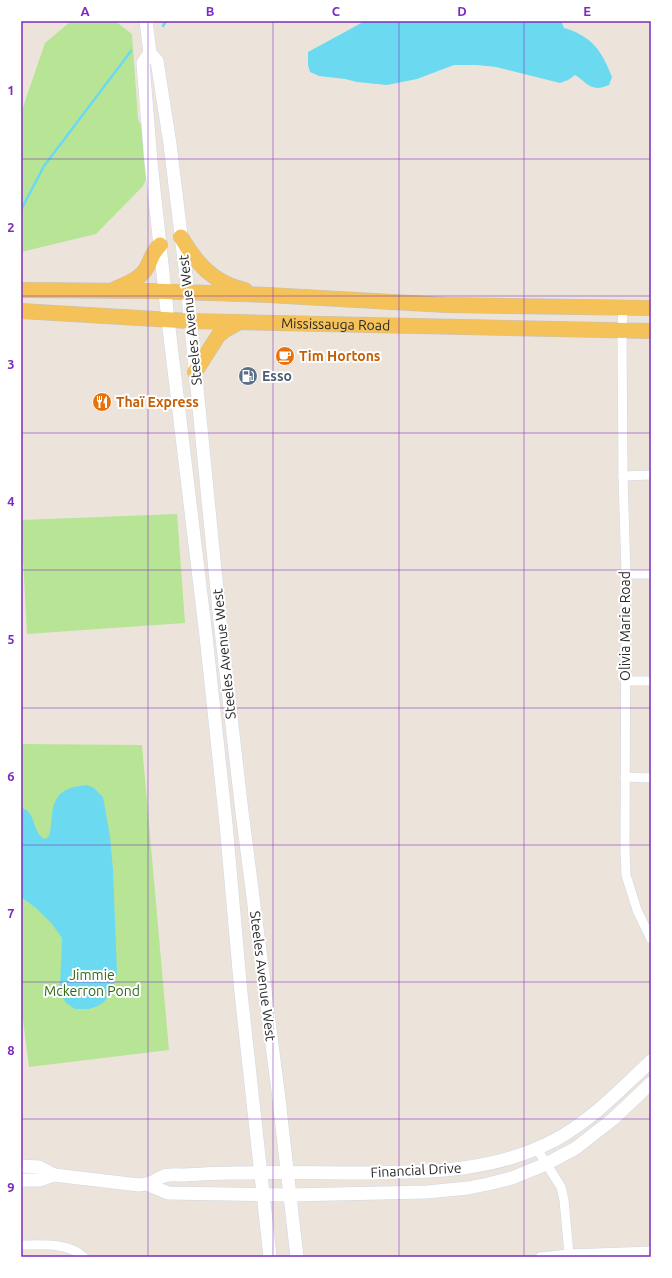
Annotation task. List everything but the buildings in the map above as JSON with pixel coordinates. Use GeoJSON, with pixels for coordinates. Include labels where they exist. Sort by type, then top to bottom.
{"type":"FeatureCollection","features":[{"type":"Feature","properties":{"kind":"main road","name":"Steeles Avenue West"},"geometry":{"type":"LineString","coordinates":[[146,22],[150,53],[157,61],[170,144],[242,812],[278,1091],[297,1257]]}},
{"type":"Feature","properties":{"kind":"main road","name":"Steeles Avenue West"},"geometry":{"type":"LineString","coordinates":[[150,53],[143,63],[160,245],[206,636],[226,824],[241,993],[270,1257]]}},
{"type":"Feature","properties":{"kind":"main road"},"geometry":{"type":"LineString","coordinates":[[181,237],[193,257],[213,276],[237,288],[268,295]]}},
{"type":"Feature","properties":{"kind":"main road"},"geometry":{"type":"LineString","coordinates":[[113,290],[132,281],[144,271],[153,252],[160,245]]}},
{"type":"Feature","properties":{"kind":"main road","name":"Mississauga Road"},"geometry":{"type":"LineString","coordinates":[[21,290],[187,292],[446,305],[651,308]]}},
{"type":"Feature","properties":{"kind":"main road","name":"Mississauga Road"},"geometry":{"type":"LineString","coordinates":[[21,311],[189,321],[651,331]]}},
{"type":"Feature","properties":{"kind":"main road"},"geometry":{"type":"LineString","coordinates":[[194,372],[218,336],[225,330],[241,322]]}},
{"type":"Feature","properties":{"kind":"main road","name":"Financial Drive"},"geometry":{"type":"LineString","coordinates":[[149,1185],[165,1176],[287,1172],[440,1172],[492,1163],[537,1149],[585,1121],[651,1061]]}},
{"type":"Feature","properties":{"kind":"main road","name":"Financial Drive"},"geometry":{"type":"LineString","coordinates":[[21,1166],[39,1167],[54,1175],[149,1185],[168,1193],[290,1195],[455,1190],[512,1178],[546,1164],[576,1148],[613,1119],[651,1083]]}},
{"type":"Feature","properties":{"kind":"main road","name":"Financial Drive"},"geometry":{"type":"LineString","coordinates":[[21,1180],[40,1180],[54,1175]]}},
{"type":"Feature","properties":{"kind":"street","name":"Olivia Marie Road"},"geometry":{"type":"LineString","coordinates":[[623,308],[623,476],[626,574],[626,875],[637,910],[651,939]]}},
{"type":"Feature","properties":{"kind":"street"},"geometry":{"type":"LineString","coordinates":[[623,476],[651,476]]}},
{"type":"Feature","properties":{"kind":"street"},"geometry":{"type":"LineString","coordinates":[[626,574],[651,574]]}},
{"type":"Feature","properties":{"kind":"street"},"geometry":{"type":"LineString","coordinates":[[625,681],[651,681]]}},
{"type":"Feature","properties":{"kind":"street"},"geometry":{"type":"LineString","coordinates":[[625,777],[651,778]]}},
{"type":"Feature","properties":{"kind":"street"},"geometry":{"type":"LineString","coordinates":[[537,1149],[561,1187],[564,1200],[569,1254]]}},
{"type":"Feature","properties":{"kind":"street"},"geometry":{"type":"LineString","coordinates":[[21,1245],[48,1245],[60,1247],[76,1252],[84,1257]]}},
{"type":"Feature","properties":{"kind":"street"},"geometry":{"type":"LineString","coordinates":[[540,1257],[569,1254],[651,1251]]}},
{"type":"Feature","properties":{"kind":"green space"},"geometry":{"type":"Polygon","coordinates":[[[71,21],[115,21],[132,34],[138,119],[145,133],[143,154],[150,171],[143,186],[96,234],[21,252],[21,122],[23,107],[45,43],[71,21]]]}},
{"type":"Feature","properties":{"kind":"green space"},"geometry":{"type":"Polygon","coordinates":[[[177,514],[185,623],[27,634],[21,520],[177,514]]]}},
{"type":"Feature","properties":{"kind":"green space","name":"Jimmie Mckerron Pond"},"geometry":{"type":"Polygon","coordinates":[[[21,744],[142,745],[169,1050],[29,1067],[21,1005],[21,744]]]}},
{"type":"Feature","properties":{"kind":"water"},"geometry":{"type":"Polygon","coordinates":[[[365,21],[561,21],[564,28],[582,35],[595,46],[600,52],[612,77],[609,85],[598,88],[590,86],[575,75],[560,83],[496,67],[454,65],[417,79],[387,85],[319,76],[310,72],[308,65],[308,52],[365,21]]]}},
{"type":"Feature","properties":{"kind":"water"},"geometry":{"type":"Polygon","coordinates":[[[87,785],[94,788],[103,797],[110,836],[113,870],[117,973],[112,991],[104,1002],[89,1009],[75,1009],[66,1003],[60,988],[62,938],[52,924],[36,908],[21,897],[21,808],[30,813],[38,832],[45,839],[49,836],[52,814],[56,800],[59,796],[67,789],[87,785]]]}},
{"type":"Feature","properties":{"kind":"waterway"},"geometry":{"type":"LineString","coordinates":[[163,26],[166,21]]}},
{"type":"Feature","properties":{"kind":"waterway"},"geometry":{"type":"LineString","coordinates":[[21,210],[44,166],[131,51]]}},
{"type":"Feature","properties":{"kind":"place","name":"Tim Hortons"},"geometry":{"type":"Point","coordinates":[285,356]}},
{"type":"Feature","properties":{"kind":"place","name":"Esso"},"geometry":{"type":"Point","coordinates":[248,376]}},
{"type":"Feature","properties":{"kind":"place","name":"Thaï Express"},"geometry":{"type":"Point","coordinates":[102,402]}}]}
